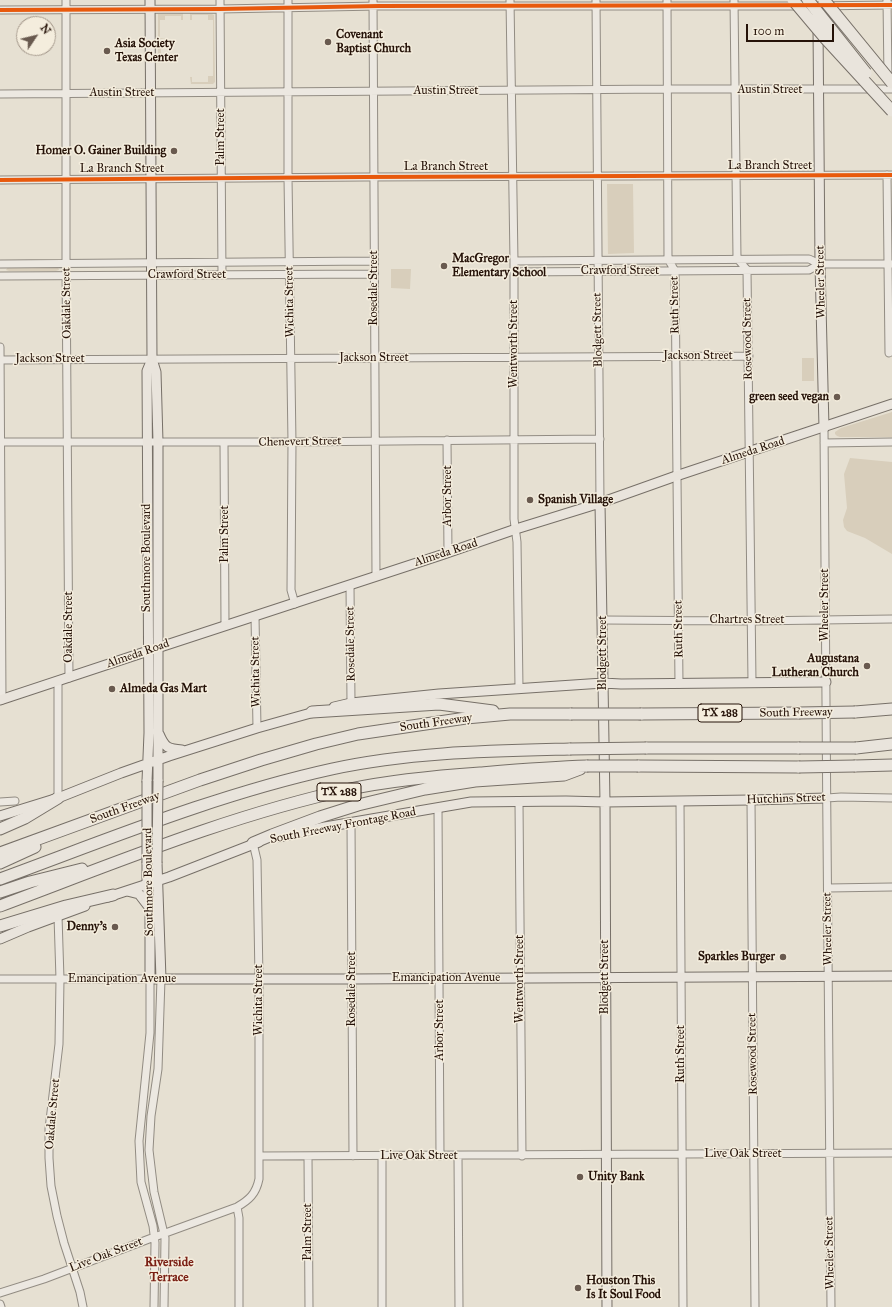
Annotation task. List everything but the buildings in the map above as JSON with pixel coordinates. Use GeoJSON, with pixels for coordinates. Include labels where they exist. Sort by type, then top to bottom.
{"type":"FeatureCollection","features":[{"type":"Feature","properties":{"kind":"highway"},"geometry":{"type":"LineString","coordinates":[[793,0],[825,38],[892,111]]}},
{"type":"Feature","properties":{"kind":"highway"},"geometry":{"type":"LineString","coordinates":[[808,0],[892,105]]}},
{"type":"Feature","properties":{"kind":"highway"},"geometry":{"type":"LineString","coordinates":[[831,0],[891,87]]}},
{"type":"Feature","properties":{"kind":"highway"},"geometry":{"type":"LineString","coordinates":[[820,2],[875,62]]}},
{"type":"Feature","properties":{"kind":"highway"},"geometry":{"type":"LineString","coordinates":[[312,712],[439,704],[510,714]]}},
{"type":"Feature","properties":{"kind":"highway","name":"South Freeway"},"geometry":{"type":"LineString","coordinates":[[0,853],[261,760],[316,744],[358,734],[388,729],[466,718],[510,714],[799,713],[855,712],[892,709]]}},
{"type":"Feature","properties":{"kind":"highway"},"geometry":{"type":"LineString","coordinates":[[0,879],[240,792],[333,768],[422,756],[486,751],[646,748],[856,748],[892,744]]}},
{"type":"Feature","properties":{"kind":"highway","name":"TX 288"},"geometry":{"type":"LineString","coordinates":[[0,906],[138,854],[231,822],[296,802],[351,789],[404,780],[564,771],[587,766],[798,768],[892,764]]}},
{"type":"Feature","properties":{"kind":"highway"},"geometry":{"type":"LineString","coordinates":[[253,844],[272,835],[320,817],[358,805],[425,789],[475,781],[564,771]]}},
{"type":"Feature","properties":{"kind":"highway"},"geometry":{"type":"LineString","coordinates":[[0,829],[25,818],[58,798]]}},
{"type":"Feature","properties":{"kind":"highway"},"geometry":{"type":"LineString","coordinates":[[0,863],[139,803]]}},
{"type":"Feature","properties":{"kind":"highway"},"geometry":{"type":"LineString","coordinates":[[0,892],[30,882],[138,854]]}},
{"type":"Feature","properties":{"kind":"highway"},"geometry":{"type":"LineString","coordinates":[[0,926],[66,906],[114,895]]}},
{"type":"Feature","properties":{"kind":"main road","name":"Wheeler Street"},"geometry":{"type":"LineString","coordinates":[[820,2],[820,264],[824,428]]}},
{"type":"Feature","properties":{"kind":"main road","name":"Southmore Boulevard"},"geometry":{"type":"LineString","coordinates":[[150,5],[152,359],[156,372],[158,442],[159,733],[157,863],[160,979]]}},
{"type":"Feature","properties":{"kind":"main road","name":"Southmore Boulevard"},"geometry":{"type":"LineString","coordinates":[[150,979],[150,908],[147,884],[147,372],[152,359]]}},
{"type":"Feature","properties":{"kind":"main road","name":"Almeda Road"},"geometry":{"type":"LineString","coordinates":[[1,700],[158,647],[295,604],[516,529],[600,503],[892,404]]}},
{"type":"Feature","properties":{"kind":"main road","name":"Blodgett Street"},"geometry":{"type":"LineString","coordinates":[[600,503],[605,802],[607,1307]]}},
{"type":"Feature","properties":{"kind":"main road"},"geometry":{"type":"LineString","coordinates":[[148,586],[158,585]]}},
{"type":"Feature","properties":{"kind":"main road"},"geometry":{"type":"LineString","coordinates":[[0,816],[58,798],[188,750],[312,712],[351,703],[439,694],[603,683],[679,684],[826,682]]}},
{"type":"Feature","properties":{"kind":"main road"},"geometry":{"type":"LineString","coordinates":[[159,733],[166,746],[172,749],[188,750]]}},
{"type":"Feature","properties":{"kind":"main road","name":"Hutchins Street"},"geometry":{"type":"LineString","coordinates":[[680,801],[827,798]]}},
{"type":"Feature","properties":{"kind":"main road","name":"South Freeway Frontage Road"},"geometry":{"type":"LineString","coordinates":[[0,939],[253,844],[299,832],[471,802],[566,800],[605,802],[680,801]]}},
{"type":"Feature","properties":{"kind":"main road"},"geometry":{"type":"LineString","coordinates":[[127,891],[139,894],[150,908]]}},
{"type":"Feature","properties":{"kind":"main road","name":"Emancipation Avenue"},"geometry":{"type":"LineString","coordinates":[[150,979],[829,975],[892,976]]}},
{"type":"Feature","properties":{"kind":"street","name":"Oakdale Street"},"geometry":{"type":"LineString","coordinates":[[66,0],[66,275],[69,678]]}},
{"type":"Feature","properties":{"kind":"street","name":"Palm Street"},"geometry":{"type":"LineString","coordinates":[[220,0],[222,274]]}},
{"type":"Feature","properties":{"kind":"street"},"geometry":{"type":"LineString","coordinates":[[0,10],[150,5],[220,9],[288,4],[373,3],[888,3],[891,87]]}},
{"type":"Feature","properties":{"kind":"street","name":"Rosedale Street"},"geometry":{"type":"LineString","coordinates":[[373,3],[376,576]]}},
{"type":"Feature","properties":{"kind":"street","name":"Wentworth Street"},"geometry":{"type":"LineString","coordinates":[[510,3],[514,261],[514,519],[518,542],[519,688]]}},
{"type":"Feature","properties":{"kind":"street","name":"Blodgett Street"},"geometry":{"type":"LineString","coordinates":[[596,3],[600,503]]}},
{"type":"Feature","properties":{"kind":"street","name":"Ruth Street"},"geometry":{"type":"LineString","coordinates":[[667,3],[668,259],[675,271],[679,684]]}},
{"type":"Feature","properties":{"kind":"street"},"geometry":{"type":"LineString","coordinates":[[734,3],[736,258],[747,270]]}},
{"type":"Feature","properties":{"kind":"street","name":"Wichita Street"},"geometry":{"type":"LineString","coordinates":[[288,4],[288,178],[292,442],[291,590],[295,604]]}},
{"type":"Feature","properties":{"kind":"street","name":"Austin Street"},"geometry":{"type":"LineString","coordinates":[[0,94],[668,89],[819,90],[891,87]]}},
{"type":"Feature","properties":{"kind":"street"},"geometry":{"type":"LineString","coordinates":[[889,353],[890,175]]}},
{"type":"Feature","properties":{"kind":"street","name":"La Branch Street"},"geometry":{"type":"LineString","coordinates":[[0,180],[890,175]]}},
{"type":"Feature","properties":{"kind":"street","name":"Crawford Street"},"geometry":{"type":"LineString","coordinates":[[514,261],[736,258],[809,259],[820,264],[890,264]]}},
{"type":"Feature","properties":{"kind":"street","name":"Crawford Street"},"geometry":{"type":"LineString","coordinates":[[0,264],[151,264],[374,261]]}},
{"type":"Feature","properties":{"kind":"street","name":"Crawford Street"},"geometry":{"type":"LineString","coordinates":[[514,272],[809,270],[820,264]]}},
{"type":"Feature","properties":{"kind":"street","name":"Rosewood Street"},"geometry":{"type":"LineString","coordinates":[[747,270],[752,682]]}},
{"type":"Feature","properties":{"kind":"street","name":"Crawford Street"},"geometry":{"type":"LineString","coordinates":[[0,276],[374,274]]}},
{"type":"Feature","properties":{"kind":"street"},"geometry":{"type":"LineString","coordinates":[[0,347],[1,700]]}},
{"type":"Feature","properties":{"kind":"street","name":"Jackson Street"},"geometry":{"type":"LineString","coordinates":[[0,360],[749,356]]}},
{"type":"Feature","properties":{"kind":"street","name":"Wheeler Street"},"geometry":{"type":"LineString","coordinates":[[824,428],[831,1307]]}},
{"type":"Feature","properties":{"kind":"street","name":"Chenevert Street"},"geometry":{"type":"LineString","coordinates":[[0,442],[292,442],[600,439]]}},
{"type":"Feature","properties":{"kind":"street","name":"Arbor Street"},"geometry":{"type":"LineString","coordinates":[[448,440],[448,552]]}},
{"type":"Feature","properties":{"kind":"street","name":"Palm Street"},"geometry":{"type":"LineString","coordinates":[[224,442],[225,626]]}},
{"type":"Feature","properties":{"kind":"street"},"geometry":{"type":"LineString","coordinates":[[824,443],[892,442]]}},
{"type":"Feature","properties":{"kind":"street","name":"Rosedale Street"},"geometry":{"type":"LineString","coordinates":[[350,585],[351,703]]}},
{"type":"Feature","properties":{"kind":"street","name":"Wichita Street"},"geometry":{"type":"LineString","coordinates":[[255,616],[257,728]]}},
{"type":"Feature","properties":{"kind":"street","name":"Chartres Street"},"geometry":{"type":"LineString","coordinates":[[603,620],[751,621],[892,619]]}},
{"type":"Feature","properties":{"kind":"street"},"geometry":{"type":"LineString","coordinates":[[58,682],[58,798]]}},
{"type":"Feature","properties":{"kind":"street","name":"Hutchins Street"},"geometry":{"type":"LineString","coordinates":[[827,798],[892,798]]}},
{"type":"Feature","properties":{"kind":"street","name":"Rosewood Street"},"geometry":{"type":"LineString","coordinates":[[751,800],[755,1307]]}},
{"type":"Feature","properties":{"kind":"street"},"geometry":{"type":"LineString","coordinates":[[0,802],[15,801]]}},
{"type":"Feature","properties":{"kind":"street","name":"Ruth Street"},"geometry":{"type":"LineString","coordinates":[[680,801],[683,1307]]}},
{"type":"Feature","properties":{"kind":"street","name":"Wentworth Street"},"geometry":{"type":"LineString","coordinates":[[519,802],[522,1156]]}},
{"type":"Feature","properties":{"kind":"street","name":"Arbor Street"},"geometry":{"type":"LineString","coordinates":[[438,808],[440,1156]]}},
{"type":"Feature","properties":{"kind":"street","name":"Rosedale Street"},"geometry":{"type":"LineString","coordinates":[[351,822],[353,1156]]}},
{"type":"Feature","properties":{"kind":"street","name":"Wichita Street"},"geometry":{"type":"LineString","coordinates":[[253,844],[257,860],[259,1156]]}},
{"type":"Feature","properties":{"kind":"street"},"geometry":{"type":"LineString","coordinates":[[828,888],[892,887]]}},
{"type":"Feature","properties":{"kind":"street","name":"Oakdale Street"},"geometry":{"type":"LineString","coordinates":[[58,916],[60,979],[59,1044],[50,1129],[49,1158],[51,1186],[57,1216],[80,1292],[83,1307]]}},
{"type":"Feature","properties":{"kind":"street","name":"Emancipation Avenue"},"geometry":{"type":"LineString","coordinates":[[0,979],[150,979]]}},
{"type":"Feature","properties":{"kind":"street","name":"Southmore Boulevard"},"geometry":{"type":"LineString","coordinates":[[150,979],[150,1033],[139,1140],[141,1174],[154,1238],[154,1307]]}},
{"type":"Feature","properties":{"kind":"street","name":"Southmore Boulevard"},"geometry":{"type":"LineString","coordinates":[[160,979],[158,1069],[151,1116],[149,1150],[150,1171],[164,1234],[164,1307]]}},
{"type":"Feature","properties":{"kind":"street"},"geometry":{"type":"LineString","coordinates":[[142,1115],[151,1116]]}},
{"type":"Feature","properties":{"kind":"street","name":"Live Oak Street"},"geometry":{"type":"LineString","coordinates":[[0,1293],[237,1207],[249,1200],[257,1187],[259,1179],[259,1156],[522,1156],[892,1153]]}},
{"type":"Feature","properties":{"kind":"street","name":"Palm Street"},"geometry":{"type":"LineString","coordinates":[[308,1156],[309,1307]]}},
{"type":"Feature","properties":{"kind":"street"},"geometry":{"type":"LineString","coordinates":[[382,1156],[382,1307]]}},
{"type":"Feature","properties":{"kind":"street"},"geometry":{"type":"LineString","coordinates":[[458,1156],[459,1307]]}},
{"type":"Feature","properties":{"kind":"street"},"geometry":{"type":"LineString","coordinates":[[237,1207],[239,1218],[239,1307]]}},
{"type":"Feature","properties":{"kind":"shaded area"},"geometry":{"type":"Polygon","coordinates":[[[183,13],[183,20],[181,20],[181,16],[165,16],[165,20],[160,20],[160,38],[166,39],[160,39],[161,53],[165,54],[161,54],[160,59],[158,59],[158,14],[183,13]]]}},
{"type":"Feature","properties":{"kind":"shaded area"},"geometry":{"type":"Polygon","coordinates":[[[190,13],[214,15],[215,82],[213,84],[191,84],[190,77],[192,77],[192,82],[208,82],[208,76],[213,76],[213,20],[208,20],[208,15],[192,15],[192,20],[190,20],[190,13]]]}},
{"type":"Feature","properties":{"kind":"shaded area"},"geometry":{"type":"Polygon","coordinates":[[[607,184],[633,184],[634,253],[608,254],[607,184]]]}},
{"type":"Feature","properties":{"kind":"shaded area"},"geometry":{"type":"Polygon","coordinates":[[[8,267],[58,267],[59,270],[9,271],[6,270],[8,267]]]}},
{"type":"Feature","properties":{"kind":"shaded area"},"geometry":{"type":"Polygon","coordinates":[[[391,269],[411,269],[410,289],[391,288],[391,269]]]}},
{"type":"Feature","properties":{"kind":"shaded area"},"geometry":{"type":"Polygon","coordinates":[[[802,358],[814,358],[814,381],[802,381],[802,358]]]}},
{"type":"Feature","properties":{"kind":"shaded area"},"geometry":{"type":"Polygon","coordinates":[[[892,412],[892,437],[840,437],[835,434],[835,432],[841,428],[892,412]]]}},
{"type":"Feature","properties":{"kind":"shaded area"},"geometry":{"type":"Polygon","coordinates":[[[850,458],[892,462],[892,554],[865,538],[847,531],[844,527],[843,520],[847,508],[844,474],[850,458]]]}},
{"type":"Feature","properties":{"kind":"cycle path"},"geometry":{"type":"LineString","coordinates":[[0,10],[220,9],[379,6],[892,5]]}},
{"type":"Feature","properties":{"kind":"cycle path"},"geometry":{"type":"LineString","coordinates":[[0,180],[892,175]]}},
{"type":"Feature","properties":{"kind":"place","name":"Covenant Baptist Church"},"geometry":{"type":"Point","coordinates":[328,42]}},
{"type":"Feature","properties":{"kind":"place","name":"Asia Society Texas Center"},"geometry":{"type":"Point","coordinates":[107,51]}},
{"type":"Feature","properties":{"kind":"place","name":"Homer O. Gainer Building"},"geometry":{"type":"Point","coordinates":[174,151]}},
{"type":"Feature","properties":{"kind":"place","name":"MacGregor Elementary School"},"geometry":{"type":"Point","coordinates":[444,266]}},
{"type":"Feature","properties":{"kind":"place","name":"green seed vegan"},"geometry":{"type":"Point","coordinates":[837,397]}},
{"type":"Feature","properties":{"kind":"place","name":"Spanish Village"},"geometry":{"type":"Point","coordinates":[530,500]}},
{"type":"Feature","properties":{"kind":"place","name":"Augustana Lutheran Church"},"geometry":{"type":"Point","coordinates":[867,666]}},
{"type":"Feature","properties":{"kind":"place","name":"Almeda Gas Mart"},"geometry":{"type":"Point","coordinates":[112,689]}},
{"type":"Feature","properties":{"kind":"place","name":"Denny's"},"geometry":{"type":"Point","coordinates":[115,927]}},
{"type":"Feature","properties":{"kind":"place","name":"Sparkles Burger"},"geometry":{"type":"Point","coordinates":[783,957]}},
{"type":"Feature","properties":{"kind":"place","name":"Unity Bank"},"geometry":{"type":"Point","coordinates":[580,1177]}},
{"type":"Feature","properties":{"kind":"place","name":"Houston This Is It Soul Food"},"geometry":{"type":"Point","coordinates":[578,1288]}},
{"type":"Feature","properties":{"kind":"district","name":"Riverside Terrace"},"geometry":{"type":"Point","coordinates":[169,1270]}}]}
